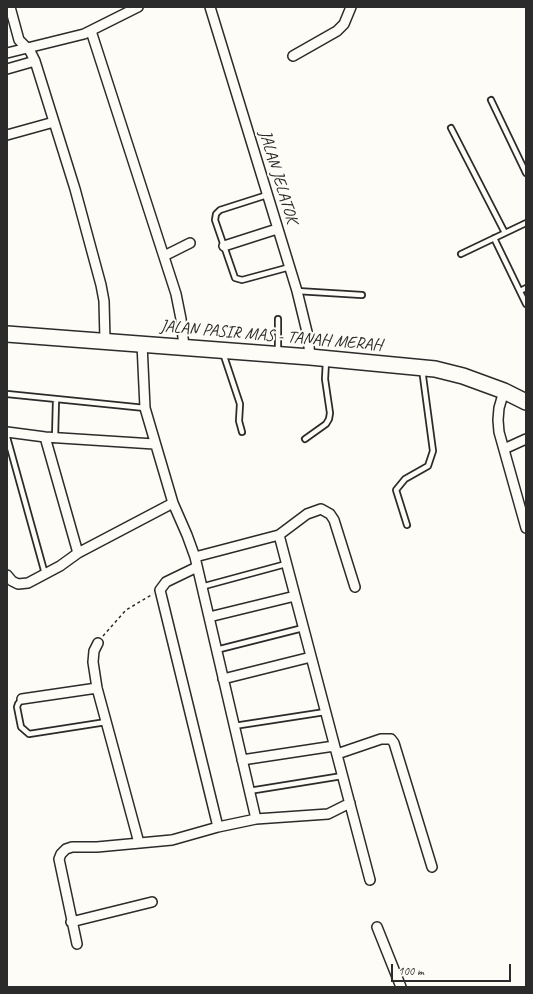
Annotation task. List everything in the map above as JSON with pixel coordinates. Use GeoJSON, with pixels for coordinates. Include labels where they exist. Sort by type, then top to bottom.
{"type":"FeatureCollection","features":[{"type":"Feature","properties":{"kind":"main road","name":"JALAN PASIR MAS - TANAH MERAH"},"geometry":{"type":"LineString","coordinates":[[7,334],[310,356],[422,368],[463,376],[504,391],[526,402]]}},
{"type":"Feature","properties":{"kind":"street"},"geometry":{"type":"LineString","coordinates":[[10,7],[16,34],[35,61],[75,189],[104,300],[104,340]]}},
{"type":"Feature","properties":{"kind":"street"},"geometry":{"type":"LineString","coordinates":[[7,53],[91,31],[138,7]]}},
{"type":"Feature","properties":{"kind":"street","name":"JALAN JELATOK"},"geometry":{"type":"LineString","coordinates":[[210,7],[277,229],[298,291],[308,336],[310,356]]}},
{"type":"Feature","properties":{"kind":"street"},"geometry":{"type":"LineString","coordinates":[[293,56],[337,31],[344,24],[351,7]]}},
{"type":"Feature","properties":{"kind":"street"},"geometry":{"type":"LineString","coordinates":[[91,31],[176,294],[181,319],[184,347]]}},
{"type":"Feature","properties":{"kind":"street"},"geometry":{"type":"LineString","coordinates":[[7,69],[35,61]]}},
{"type":"Feature","properties":{"kind":"street"},"geometry":{"type":"LineString","coordinates":[[7,135],[54,122]]}},
{"type":"Feature","properties":{"kind":"street"},"geometry":{"type":"LineString","coordinates":[[224,246],[277,229]]}},
{"type":"Feature","properties":{"kind":"street"},"geometry":{"type":"LineString","coordinates":[[164,256],[190,243]]}},
{"type":"Feature","properties":{"kind":"street"},"geometry":{"type":"LineString","coordinates":[[142,344],[145,408],[154,444],[173,503],[187,535],[197,567],[256,819]]}},
{"type":"Feature","properties":{"kind":"street"},"geometry":{"type":"LineString","coordinates":[[504,391],[498,420],[504,449],[526,528]]}},
{"type":"Feature","properties":{"kind":"street"},"geometry":{"type":"LineString","coordinates":[[7,432],[55,438],[154,444]]}},
{"type":"Feature","properties":{"kind":"street"},"geometry":{"type":"LineString","coordinates":[[45,437],[78,553]]}},
{"type":"Feature","properties":{"kind":"street"},"geometry":{"type":"LineString","coordinates":[[504,449],[526,439]]}},
{"type":"Feature","properties":{"kind":"street"},"geometry":{"type":"LineString","coordinates":[[7,574],[12,581],[22,584],[60,566],[78,553],[173,503]]}},
{"type":"Feature","properties":{"kind":"street"},"geometry":{"type":"LineString","coordinates":[[194,557],[279,535],[306,514],[321,509],[326,510],[334,520],[354,587]]}},
{"type":"Feature","properties":{"kind":"street"},"geometry":{"type":"LineString","coordinates":[[279,535],[370,880]]}},
{"type":"Feature","properties":{"kind":"street"},"geometry":{"type":"LineString","coordinates":[[197,567],[166,582],[160,590],[218,827]]}},
{"type":"Feature","properties":{"kind":"street"},"geometry":{"type":"LineString","coordinates":[[208,617],[295,596]]}},
{"type":"Feature","properties":{"kind":"street"},"geometry":{"type":"LineString","coordinates":[[98,642],[94,651],[92,662],[97,688],[139,843]]}},
{"type":"Feature","properties":{"kind":"street"},"geometry":{"type":"LineString","coordinates":[[223,679],[311,657]]}},
{"type":"Feature","properties":{"kind":"street"},"geometry":{"type":"LineString","coordinates":[[22,700],[97,688]]}},
{"type":"Feature","properties":{"kind":"street"},"geometry":{"type":"LineString","coordinates":[[242,760],[335,750],[381,738],[391,739],[394,743],[432,867]]}},
{"type":"Feature","properties":{"kind":"street"},"geometry":{"type":"LineString","coordinates":[[77,944],[71,922],[59,859],[61,854],[72,847],[172,840],[218,827],[256,819],[328,814],[350,803]]}},
{"type":"Feature","properties":{"kind":"street"},"geometry":{"type":"LineString","coordinates":[[71,922],[152,902]]}},
{"type":"Feature","properties":{"kind":"street"},"geometry":{"type":"LineString","coordinates":[[377,927],[401,987]]}},
{"type":"Feature","properties":{"kind":"lane"},"geometry":{"type":"LineString","coordinates":[[490,100],[526,173]]}},
{"type":"Feature","properties":{"kind":"lane"},"geometry":{"type":"LineString","coordinates":[[451,128],[505,233]]}},
{"type":"Feature","properties":{"kind":"lane"},"geometry":{"type":"LineString","coordinates":[[267,195],[217,212],[215,220],[233,275],[238,280],[290,267]]}},
{"type":"Feature","properties":{"kind":"lane"},"geometry":{"type":"LineString","coordinates":[[461,254],[526,223]]}},
{"type":"Feature","properties":{"kind":"lane"},"geometry":{"type":"LineString","coordinates":[[494,238],[526,304]]}},
{"type":"Feature","properties":{"kind":"lane"},"geometry":{"type":"LineString","coordinates":[[520,291],[526,288]]}},
{"type":"Feature","properties":{"kind":"lane"},"geometry":{"type":"LineString","coordinates":[[298,291],[362,295]]}},
{"type":"Feature","properties":{"kind":"lane"},"geometry":{"type":"LineString","coordinates":[[278,319],[278,354]]}},
{"type":"Feature","properties":{"kind":"lane"},"geometry":{"type":"LineString","coordinates":[[222,350],[240,404],[239,420],[242,432]]}},
{"type":"Feature","properties":{"kind":"lane"},"geometry":{"type":"LineString","coordinates":[[305,440],[326,424],[329,419],[330,413],[325,379],[326,358]]}},
{"type":"Feature","properties":{"kind":"lane"},"geometry":{"type":"LineString","coordinates":[[407,526],[396,490],[405,479],[428,466],[433,451],[422,368]]}},
{"type":"Feature","properties":{"kind":"lane"},"geometry":{"type":"LineString","coordinates":[[7,394],[145,408]]}},
{"type":"Feature","properties":{"kind":"lane"},"geometry":{"type":"LineString","coordinates":[[55,438],[56,400]]}},
{"type":"Feature","properties":{"kind":"lane"},"geometry":{"type":"LineString","coordinates":[[7,437],[45,574]]}},
{"type":"Feature","properties":{"kind":"lane"},"geometry":{"type":"LineString","coordinates":[[202,587],[286,564]]}},
{"type":"Feature","properties":{"kind":"lane"},"geometry":{"type":"LineString","coordinates":[[216,650],[303,628]]}},
{"type":"Feature","properties":{"kind":"lane"},"geometry":{"type":"LineString","coordinates":[[22,700],[17,707],[21,727],[29,734],[106,722]]}},
{"type":"Feature","properties":{"kind":"lane"},"geometry":{"type":"LineString","coordinates":[[234,726],[325,712]]}},
{"type":"Feature","properties":{"kind":"lane"},"geometry":{"type":"LineString","coordinates":[[249,791],[342,776]]}},
{"type":"Feature","properties":{"kind":"path"},"geometry":{"type":"LineString","coordinates":[[98,642],[112,624],[126,610],[160,590]]}}]}
